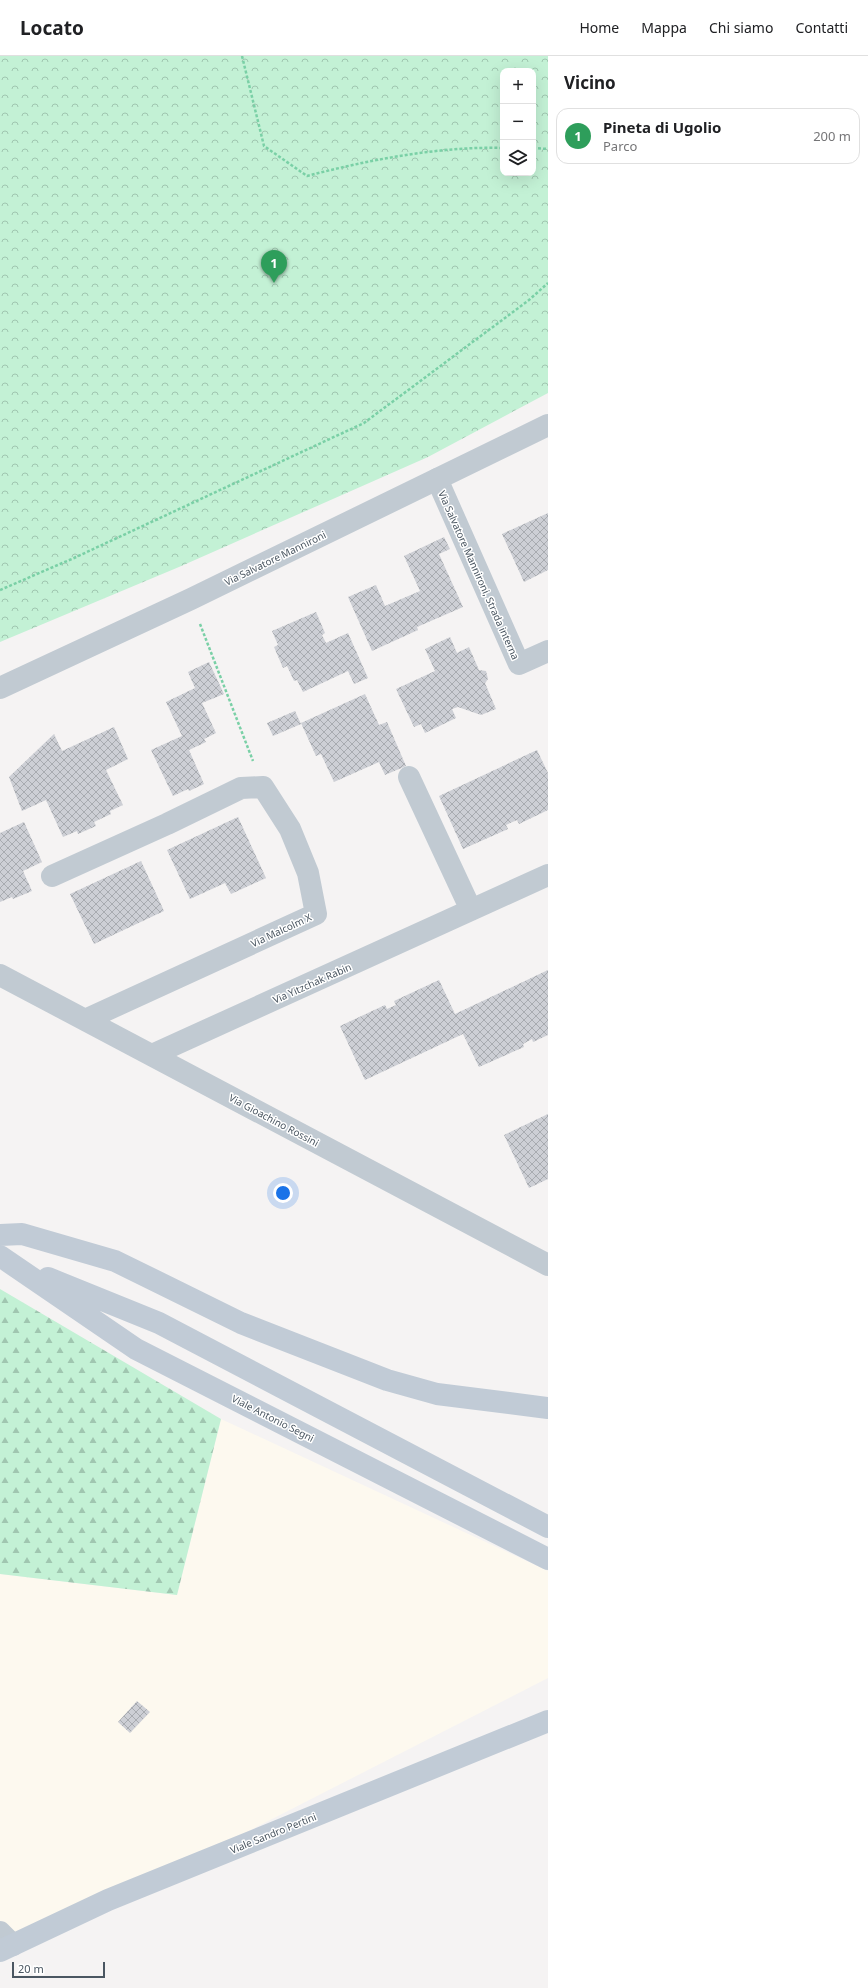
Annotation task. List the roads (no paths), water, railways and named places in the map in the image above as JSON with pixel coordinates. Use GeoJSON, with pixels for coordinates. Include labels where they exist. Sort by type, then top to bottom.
{"type":"FeatureCollection","features":[{"type":"Feature","properties":{"kind":"main road"},"geometry":{"type":"LineString","coordinates":[[0,1235],[22,1234],[115,1261],[241,1323],[387,1380],[437,1394],[548,1408]]}},
{"type":"Feature","properties":{"kind":"main road","name":"Viale Antonio Segni"},"geometry":{"type":"LineString","coordinates":[[4,1258],[159,1323],[548,1527]]}},
{"type":"Feature","properties":{"kind":"main road","name":"Viale Antonio Segni"},"geometry":{"type":"LineString","coordinates":[[4,1258],[136,1348],[548,1559]]}},
{"type":"Feature","properties":{"kind":"main road","name":"Viale Sandro Pertini"},"geometry":{"type":"LineString","coordinates":[[4,1943],[548,1721]]}},
{"type":"Feature","properties":{"kind":"street","name":"Via Salvatore Mannironi"},"geometry":{"type":"LineString","coordinates":[[0,688],[191,599],[548,425]]}},
{"type":"Feature","properties":{"kind":"street","name":"Via Salvatore Mannironi, Strada interna"},"geometry":{"type":"LineString","coordinates":[[437,479],[519,664],[548,651]]}},
{"type":"Feature","properties":{"kind":"street"},"geometry":{"type":"LineString","coordinates":[[409,777],[471,910]]}},
{"type":"Feature","properties":{"kind":"street","name":"Via Malcolm X"},"geometry":{"type":"LineString","coordinates":[[52,876],[167,824],[241,788],[263,787],[290,829],[308,873],[316,914],[85,1020]]}},
{"type":"Feature","properties":{"kind":"street","name":"Via Yitzchak Rabin"},"geometry":{"type":"LineString","coordinates":[[152,1056],[548,875]]}},
{"type":"Feature","properties":{"kind":"street","name":"Via Gioachino Rossini"},"geometry":{"type":"LineString","coordinates":[[0,975],[548,1265]]}},
{"type":"Feature","properties":{"kind":"place","name":"Pineta di Ugolio"},"geometry":{"type":"Point","coordinates":[274,283]}}]}
